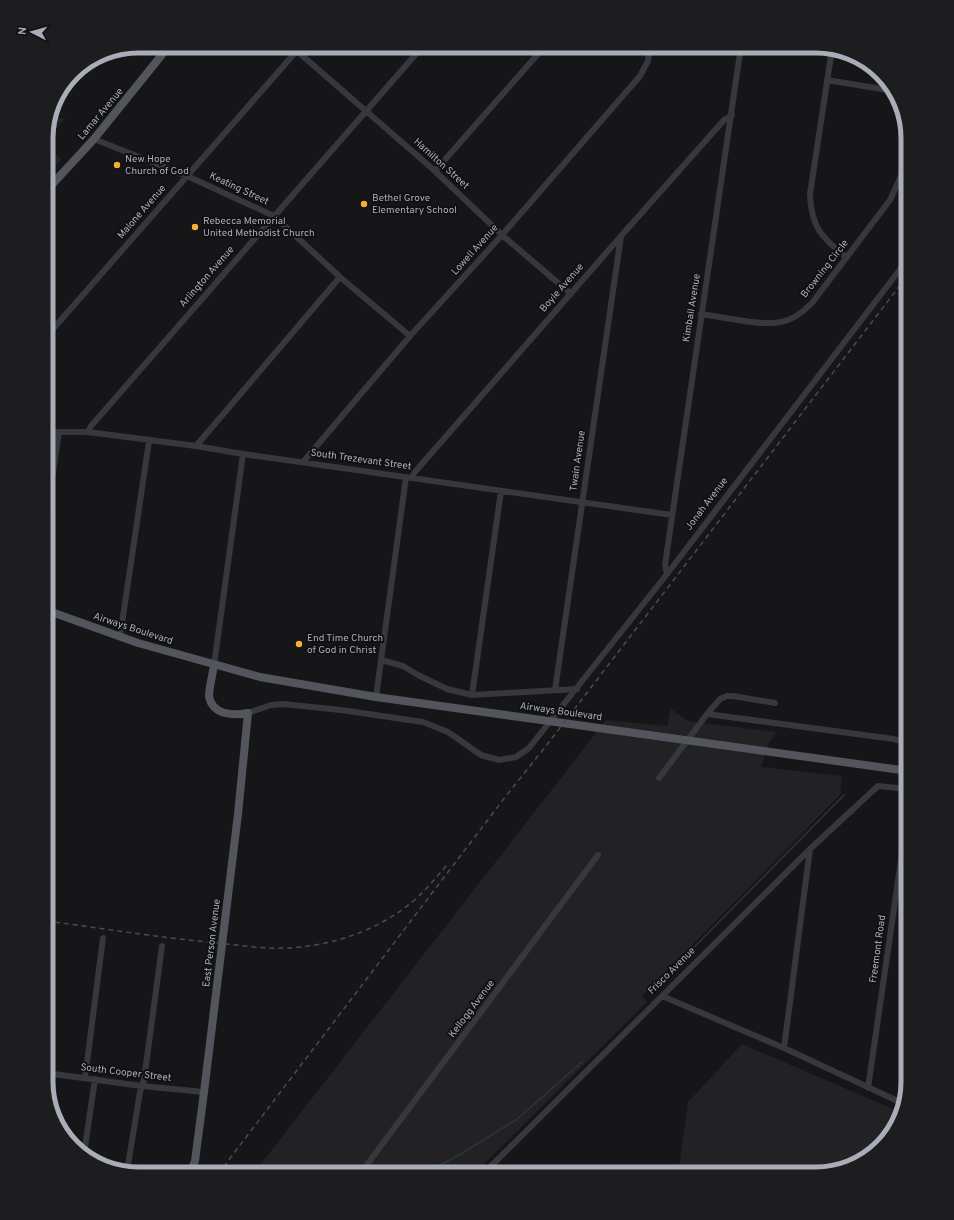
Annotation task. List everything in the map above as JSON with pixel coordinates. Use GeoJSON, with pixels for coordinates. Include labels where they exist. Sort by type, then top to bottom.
{"type":"FeatureCollection","features":[{"type":"Feature","properties":{"kind":"main road","name":"Lamar Avenue"},"geometry":{"type":"LineString","coordinates":[[53,183],[94,139],[163,53]]}},
{"type":"Feature","properties":{"kind":"main road","name":"Airways Boulevard"},"geometry":{"type":"LineString","coordinates":[[53,613],[138,644],[260,677],[376,697],[901,770]]}},
{"type":"Feature","properties":{"kind":"main road"},"geometry":{"type":"LineString","coordinates":[[214,665],[210,696],[214,706],[220,712],[225,714],[237,715],[248,713]]}},
{"type":"Feature","properties":{"kind":"main road","name":"East Person Avenue"},"geometry":{"type":"LineString","coordinates":[[193,1167],[195,1162],[204,1092],[238,814],[248,713]]}},
{"type":"Feature","properties":{"kind":"street","name":"Malone Avenue"},"geometry":{"type":"LineString","coordinates":[[53,329],[296,53]]}},
{"type":"Feature","properties":{"kind":"street","name":"Hamilton Street"},"geometry":{"type":"LineString","coordinates":[[298,53],[435,171],[502,235],[571,294]]}},
{"type":"Feature","properties":{"kind":"street","name":"Arlington Avenue"},"geometry":{"type":"LineString","coordinates":[[88,432],[90,426],[417,53]]}},
{"type":"Feature","properties":{"kind":"street"},"geometry":{"type":"LineString","coordinates":[[435,171],[539,53]]}},
{"type":"Feature","properties":{"kind":"street","name":"Lowell Avenue"},"geometry":{"type":"LineString","coordinates":[[303,462],[410,336],[502,235],[640,76],[648,61],[649,53]]}},
{"type":"Feature","properties":{"kind":"street","name":"Kimball Avenue"},"geometry":{"type":"LineString","coordinates":[[667,574],[665,565],[672,515],[740,53]]}},
{"type":"Feature","properties":{"kind":"street"},"geometry":{"type":"LineString","coordinates":[[831,55],[810,194],[811,211],[816,227],[822,236],[846,257]]}},
{"type":"Feature","properties":{"kind":"street"},"geometry":{"type":"LineString","coordinates":[[827,80],[886,90]]}},
{"type":"Feature","properties":{"kind":"street","name":"Boyle Avenue"},"geometry":{"type":"LineString","coordinates":[[376,697],[409,478],[724,120],[732,115]]}},
{"type":"Feature","properties":{"kind":"street","name":"Keating Street"},"geometry":{"type":"LineString","coordinates":[[94,139],[187,176],[274,216],[340,277],[410,336]]}},
{"type":"Feature","properties":{"kind":"street","name":"Browning Circle"},"geometry":{"type":"LineString","coordinates":[[701,314],[762,323],[788,320],[802,313],[812,303],[885,207],[895,191],[901,174]]}},
{"type":"Feature","properties":{"kind":"street","name":"Twain Avenue"},"geometry":{"type":"LineString","coordinates":[[555,690],[621,236]]}},
{"type":"Feature","properties":{"kind":"street","name":"Jonah Avenue"},"geometry":{"type":"LineString","coordinates":[[248,713],[271,705],[283,704],[341,710],[423,722],[448,732],[481,755],[499,760],[516,757],[529,748],[577,689],[901,268]]}},
{"type":"Feature","properties":{"kind":"street"},"geometry":{"type":"LineString","coordinates":[[196,446],[340,277]]}},
{"type":"Feature","properties":{"kind":"street","name":"South Trezevant Street"},"geometry":{"type":"LineString","coordinates":[[53,432],[88,432],[196,446],[672,515]]}},
{"type":"Feature","properties":{"kind":"street"},"geometry":{"type":"LineString","coordinates":[[53,472],[59,432]]}},
{"type":"Feature","properties":{"kind":"street"},"geometry":{"type":"LineString","coordinates":[[120,637],[149,441]]}},
{"type":"Feature","properties":{"kind":"street"},"geometry":{"type":"LineString","coordinates":[[214,665],[243,454]]}},
{"type":"Feature","properties":{"kind":"street"},"geometry":{"type":"LineString","coordinates":[[472,695],[501,491]]}},
{"type":"Feature","properties":{"kind":"street","name":"Airways Boulevard"},"geometry":{"type":"LineString","coordinates":[[381,660],[403,666],[447,689],[472,695],[577,689]]}},
{"type":"Feature","properties":{"kind":"street"},"geometry":{"type":"LineString","coordinates":[[659,778],[720,699],[727,696],[733,696],[775,703]]}},
{"type":"Feature","properties":{"kind":"street"},"geometry":{"type":"LineString","coordinates":[[707,714],[894,739],[901,742]]}},
{"type":"Feature","properties":{"kind":"street","name":"Frisco Avenue"},"geometry":{"type":"LineString","coordinates":[[491,1167],[810,849],[878,786],[901,788]]}},
{"type":"Feature","properties":{"kind":"street"},"geometry":{"type":"LineString","coordinates":[[784,1048],[810,849]]}},
{"type":"Feature","properties":{"kind":"street","name":"Kellogg Avenue"},"geometry":{"type":"LineString","coordinates":[[365,1167],[598,855]]}},
{"type":"Feature","properties":{"kind":"street","name":"Freemont Road"},"geometry":{"type":"LineString","coordinates":[[868,1088],[901,860]]}},
{"type":"Feature","properties":{"kind":"street"},"geometry":{"type":"LineString","coordinates":[[85,1078],[103,938]]}},
{"type":"Feature","properties":{"kind":"street"},"geometry":{"type":"LineString","coordinates":[[128,1166],[140,1094],[144,1080],[162,946]]}},
{"type":"Feature","properties":{"kind":"street"},"geometry":{"type":"LineString","coordinates":[[662,996],[784,1048],[898,1101]]}},
{"type":"Feature","properties":{"kind":"street","name":"South Cooper Street"},"geometry":{"type":"LineString","coordinates":[[53,1074],[142,1086],[204,1092]]}},
{"type":"Feature","properties":{"kind":"street"},"geometry":{"type":"LineString","coordinates":[[85,1148],[95,1079]]}},
{"type":"Feature","properties":{"kind":"shaded area"},"geometry":{"type":"Polygon","coordinates":[[[56,118],[65,119],[53,132],[56,118]]]}},
{"type":"Feature","properties":{"kind":"shaded area"},"geometry":{"type":"Polygon","coordinates":[[[53,152],[61,159],[53,167],[53,152]]]}},
{"type":"Feature","properties":{"kind":"shaded area"},"geometry":{"type":"Polygon","coordinates":[[[671,709],[687,721],[777,732],[769,743],[761,767],[842,776],[840,795],[642,996],[647,1002],[481,1167],[258,1167],[606,720],[667,726],[671,709]]]}},
{"type":"Feature","properties":{"kind":"shaded area"},"geometry":{"type":"Polygon","coordinates":[[[742,1044],[896,1110],[890,1125],[872,1146],[854,1158],[833,1165],[816,1167],[679,1167],[688,1102],[742,1044]]]}},
{"type":"Feature","properties":{"kind":"waterway"},"geometry":{"type":"LineString","coordinates":[[652,990],[844,795]]}},
{"type":"Feature","properties":{"kind":"waterway"},"geometry":{"type":"LineString","coordinates":[[435,1167],[459,1155],[516,1120],[582,1062]]}},
{"type":"Feature","properties":{"kind":"railway"},"geometry":{"type":"LineString","coordinates":[[223,1167],[506,796],[901,284]]}},
{"type":"Feature","properties":{"kind":"railway"},"geometry":{"type":"LineString","coordinates":[[53,922],[168,938],[254,947],[289,948],[309,946],[348,937],[385,920],[402,910],[418,897],[446,866]]}},
{"type":"Feature","properties":{"kind":"place","name":"New Hope Church of God"},"geometry":{"type":"Point","coordinates":[117,165]}},
{"type":"Feature","properties":{"kind":"place","name":"Bethel Grove Elementary School"},"geometry":{"type":"Point","coordinates":[364,204]}},
{"type":"Feature","properties":{"kind":"place","name":"Rebecca Memorial United Methodist Church"},"geometry":{"type":"Point","coordinates":[195,227]}},
{"type":"Feature","properties":{"kind":"place","name":"End Time Church of God in Christ"},"geometry":{"type":"Point","coordinates":[299,644]}}]}
